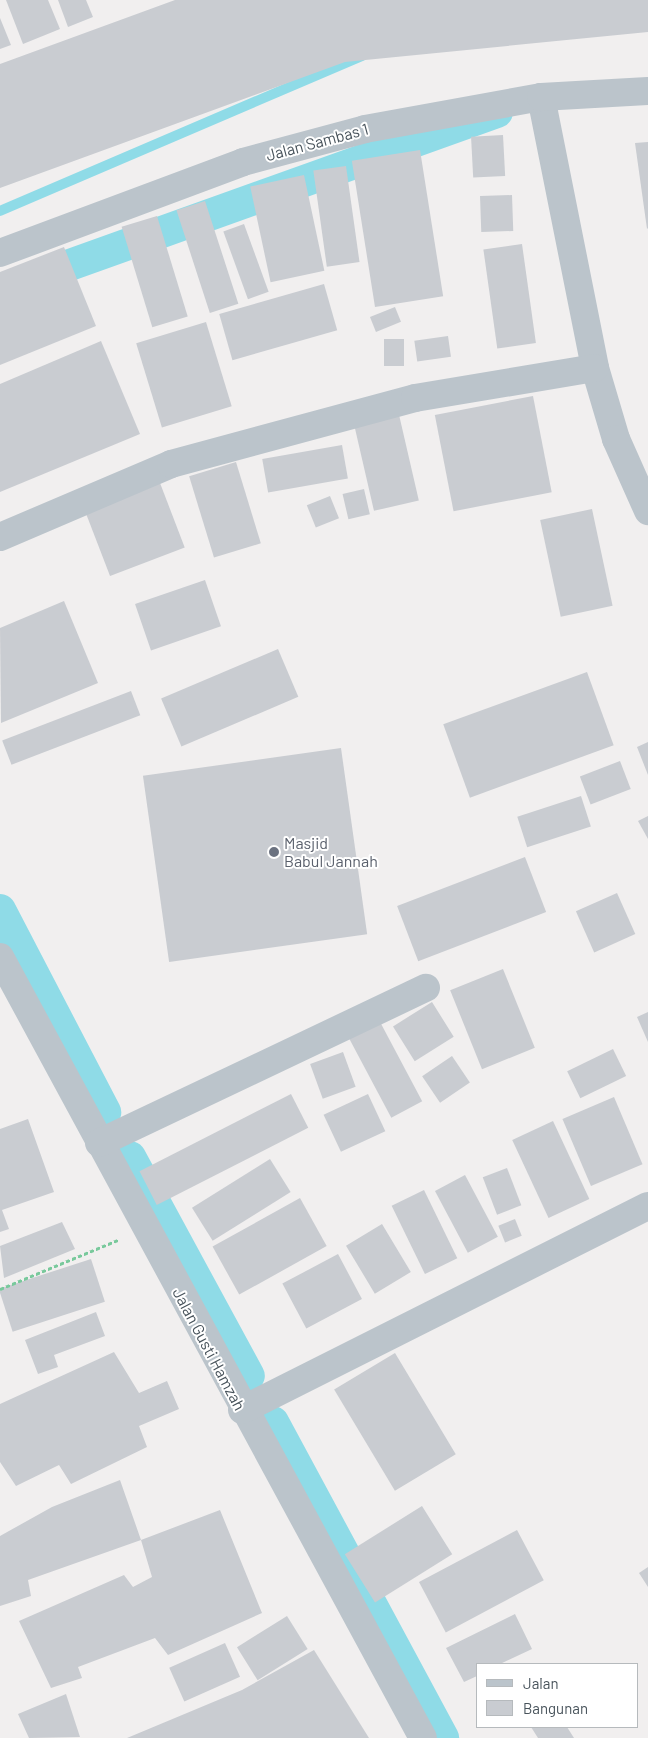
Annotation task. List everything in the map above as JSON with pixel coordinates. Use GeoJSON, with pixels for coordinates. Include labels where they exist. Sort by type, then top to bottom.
{"type":"FeatureCollection","features":[{"type":"Feature","properties":{"kind":"street","name":"Jalan Sambas 1"},"geometry":{"type":"LineString","coordinates":[[0,253],[243,162],[365,129],[541,97],[648,91]]}},
{"type":"Feature","properties":{"kind":"street"},"geometry":{"type":"LineString","coordinates":[[541,97],[595,368],[616,439],[648,511]]}},
{"type":"Feature","properties":{"kind":"street"},"geometry":{"type":"LineString","coordinates":[[0,537],[171,464],[415,398],[595,368]]}},
{"type":"Feature","properties":{"kind":"street","name":"Jalan Gusti Hamzah"},"geometry":{"type":"LineString","coordinates":[[0,957],[242,1410],[423,1738]]}},
{"type":"Feature","properties":{"kind":"street"},"geometry":{"type":"LineString","coordinates":[[99,1143],[426,988]]}},
{"type":"Feature","properties":{"kind":"street"},"geometry":{"type":"LineString","coordinates":[[242,1410],[648,1206]]}},
{"type":"Feature","properties":{"kind":"path"},"geometry":{"type":"LineString","coordinates":[[0,1288],[144,1229]]}},
{"type":"Feature","properties":{"kind":"building"},"geometry":{"type":"Polygon","coordinates":[[[6,0],[48,0],[60,29],[23,44],[6,0]]]}},
{"type":"Feature","properties":{"kind":"building"},"geometry":{"type":"Polygon","coordinates":[[[58,0],[86,0],[93,17],[68,27],[58,0]]]}},
{"type":"Feature","properties":{"kind":"building"},"geometry":{"type":"Polygon","coordinates":[[[175,0],[648,0],[648,32],[345,62],[0,188],[0,64],[175,0]]]}},
{"type":"Feature","properties":{"kind":"building"},"geometry":{"type":"Polygon","coordinates":[[[0,18],[11,45],[0,49],[0,18]]]}},
{"type":"Feature","properties":{"kind":"building"},"geometry":{"type":"Polygon","coordinates":[[[503,135],[505,176],[473,178],[471,137],[503,135]]]}},
{"type":"Feature","properties":{"kind":"building"},"geometry":{"type":"Polygon","coordinates":[[[648,142],[648,228],[647,229],[635,143],[648,142]]]}},
{"type":"Feature","properties":{"kind":"building"},"geometry":{"type":"Polygon","coordinates":[[[420,150],[443,296],[375,307],[352,161],[420,150]]]}},
{"type":"Feature","properties":{"kind":"building"},"geometry":{"type":"Polygon","coordinates":[[[346,166],[359,262],[327,267],[313,171],[346,166]]]}},
{"type":"Feature","properties":{"kind":"building"},"geometry":{"type":"Polygon","coordinates":[[[304,175],[324,271],[271,282],[250,186],[304,175]]]}},
{"type":"Feature","properties":{"kind":"building"},"geometry":{"type":"Polygon","coordinates":[[[512,195],[513,231],[481,232],[480,196],[512,195]]]}},
{"type":"Feature","properties":{"kind":"building"},"geometry":{"type":"Polygon","coordinates":[[[205,201],[238,304],[210,313],[176,210],[205,201]]]}},
{"type":"Feature","properties":{"kind":"building"},"geometry":{"type":"Polygon","coordinates":[[[157,216],[188,316],[152,327],[122,227],[157,216]]]}},
{"type":"Feature","properties":{"kind":"building"},"geometry":{"type":"Polygon","coordinates":[[[244,224],[269,292],[248,299],[223,232],[244,224]]]}},
{"type":"Feature","properties":{"kind":"building"},"geometry":{"type":"Polygon","coordinates":[[[522,244],[536,343],[497,348],[483,249],[522,244]]]}},
{"type":"Feature","properties":{"kind":"building"},"geometry":{"type":"Polygon","coordinates":[[[64,247],[96,326],[0,365],[0,272],[64,247]]]}},
{"type":"Feature","properties":{"kind":"building"},"geometry":{"type":"Polygon","coordinates":[[[324,284],[337,330],[232,360],[219,314],[324,284]]]}},
{"type":"Feature","properties":{"kind":"building"},"geometry":{"type":"Polygon","coordinates":[[[395,307],[401,322],[376,332],[370,317],[395,307]]]}},
{"type":"Feature","properties":{"kind":"building"},"geometry":{"type":"Polygon","coordinates":[[[206,322],[232,406],[162,427],[136,343],[206,322]]]}},
{"type":"Feature","properties":{"kind":"building"},"geometry":{"type":"Polygon","coordinates":[[[448,336],[451,357],[417,362],[414,341],[448,336]]]}},
{"type":"Feature","properties":{"kind":"building"},"geometry":{"type":"Polygon","coordinates":[[[384,339],[404,339],[404,366],[384,366],[384,339]]]}},
{"type":"Feature","properties":{"kind":"building"},"geometry":{"type":"Polygon","coordinates":[[[101,341],[140,434],[0,492],[0,384],[101,341]]]}},
{"type":"Feature","properties":{"kind":"building"},"geometry":{"type":"Polygon","coordinates":[[[533,396],[552,492],[454,511],[435,415],[533,396]]]}},
{"type":"Feature","properties":{"kind":"building"},"geometry":{"type":"Polygon","coordinates":[[[397,406],[419,501],[374,511],[352,416],[397,406]]]}},
{"type":"Feature","properties":{"kind":"building"},"geometry":{"type":"Polygon","coordinates":[[[342,445],[348,478],[268,493],[262,459],[342,445]]]}},
{"type":"Feature","properties":{"kind":"building"},"geometry":{"type":"Polygon","coordinates":[[[236,462],[261,543],[214,558],[189,476],[236,462]]]}},
{"type":"Feature","properties":{"kind":"building"},"geometry":{"type":"Polygon","coordinates":[[[160,483],[185,547],[110,576],[85,512],[160,483]]]}},
{"type":"Feature","properties":{"kind":"building"},"geometry":{"type":"Polygon","coordinates":[[[364,489],[370,514],[348,519],[343,494],[364,489]]]}},
{"type":"Feature","properties":{"kind":"building"},"geometry":{"type":"Polygon","coordinates":[[[330,496],[339,518],[316,528],[307,505],[330,496]]]}},
{"type":"Feature","properties":{"kind":"building"},"geometry":{"type":"Polygon","coordinates":[[[592,509],[613,606],[561,617],[540,520],[592,509]]]}},
{"type":"Feature","properties":{"kind":"building"},"geometry":{"type":"Polygon","coordinates":[[[205,580],[221,626],[151,650],[135,604],[205,580]]]}},
{"type":"Feature","properties":{"kind":"building"},"geometry":{"type":"Polygon","coordinates":[[[64,601],[98,683],[1,723],[0,628],[64,601]]]}},
{"type":"Feature","properties":{"kind":"building"},"geometry":{"type":"Polygon","coordinates":[[[278,649],[298,697],[181,746],[161,699],[278,649]]]}},
{"type":"Feature","properties":{"kind":"building"},"geometry":{"type":"Polygon","coordinates":[[[587,672],[614,745],[470,798],[443,724],[587,672]]]}},
{"type":"Feature","properties":{"kind":"building"},"geometry":{"type":"Polygon","coordinates":[[[131,691],[140,715],[11,765],[2,740],[131,691]]]}},
{"type":"Feature","properties":{"kind":"building"},"geometry":{"type":"Polygon","coordinates":[[[648,742],[648,775],[637,747],[648,742]]]}},
{"type":"Feature","properties":{"kind":"building"},"geometry":{"type":"Polygon","coordinates":[[[341,748],[367,934],[169,962],[143,776],[341,748]]]}},
{"type":"Feature","properties":{"kind":"building"},"geometry":{"type":"Polygon","coordinates":[[[620,761],[631,789],[591,804],[580,776],[620,761]]]}},
{"type":"Feature","properties":{"kind":"building"},"geometry":{"type":"Polygon","coordinates":[[[581,796],[591,826],[527,847],[517,817],[581,796]]]}},
{"type":"Feature","properties":{"kind":"building"},"geometry":{"type":"Polygon","coordinates":[[[648,816],[648,839],[638,821],[648,816]]]}},
{"type":"Feature","properties":{"kind":"building"},"geometry":{"type":"Polygon","coordinates":[[[525,857],[546,912],[418,961],[397,906],[525,857]]]}},
{"type":"Feature","properties":{"kind":"building"},"geometry":{"type":"Polygon","coordinates":[[[617,893],[635,934],[594,952],[576,911],[617,893]]]}},
{"type":"Feature","properties":{"kind":"building"},"geometry":{"type":"Polygon","coordinates":[[[503,969],[535,1048],[482,1069],[450,990],[503,969]]]}},
{"type":"Feature","properties":{"kind":"building"},"geometry":{"type":"Polygon","coordinates":[[[432,1002],[454,1037],[415,1061],[393,1026],[432,1002]]]}},
{"type":"Feature","properties":{"kind":"building"},"geometry":{"type":"Polygon","coordinates":[[[648,1012],[648,1042],[637,1017],[648,1012]]]}},
{"type":"Feature","properties":{"kind":"building"},"geometry":{"type":"Polygon","coordinates":[[[379,1020],[422,1101],[391,1118],[348,1036],[379,1020]]]}},
{"type":"Feature","properties":{"kind":"building"},"geometry":{"type":"Polygon","coordinates":[[[613,1049],[626,1076],[580,1098],[567,1071],[613,1049]]]}},
{"type":"Feature","properties":{"kind":"building"},"geometry":{"type":"Polygon","coordinates":[[[343,1052],[356,1087],[323,1099],[310,1064],[343,1052]]]}},
{"type":"Feature","properties":{"kind":"building"},"geometry":{"type":"Polygon","coordinates":[[[452,1056],[470,1083],[440,1103],[422,1076],[452,1056]]]}},
{"type":"Feature","properties":{"kind":"building"},"geometry":{"type":"Polygon","coordinates":[[[291,1094],[308,1128],[157,1205],[140,1171],[291,1094]]]}},
{"type":"Feature","properties":{"kind":"building"},"geometry":{"type":"Polygon","coordinates":[[[368,1094],[385,1131],[341,1152],[324,1115],[368,1094]]]}},
{"type":"Feature","properties":{"kind":"building"},"geometry":{"type":"Polygon","coordinates":[[[614,1097],[643,1164],[591,1186],[562,1119],[614,1097]]]}},
{"type":"Feature","properties":{"kind":"building"},"geometry":{"type":"Polygon","coordinates":[[[28,1119],[54,1192],[2,1210],[9,1229],[0,1232],[0,1129],[28,1119]]]}},
{"type":"Feature","properties":{"kind":"building"},"geometry":{"type":"Polygon","coordinates":[[[553,1121],[589,1199],[549,1218],[512,1140],[553,1121]]]}},
{"type":"Feature","properties":{"kind":"building"},"geometry":{"type":"Polygon","coordinates":[[[270,1159],[291,1192],[213,1241],[192,1208],[270,1159]]]}},
{"type":"Feature","properties":{"kind":"building"},"geometry":{"type":"Polygon","coordinates":[[[507,1168],[521,1205],[497,1215],[483,1177],[507,1168]]]}},
{"type":"Feature","properties":{"kind":"building"},"geometry":{"type":"Polygon","coordinates":[[[465,1175],[498,1237],[468,1253],[435,1191],[465,1175]]]}},
{"type":"Feature","properties":{"kind":"building"},"geometry":{"type":"Polygon","coordinates":[[[424,1190],[457,1258],[425,1274],[392,1206],[424,1190]]]}},
{"type":"Feature","properties":{"kind":"building"},"geometry":{"type":"Polygon","coordinates":[[[300,1198],[327,1246],[239,1295],[213,1246],[300,1198]]]}},
{"type":"Feature","properties":{"kind":"building"},"geometry":{"type":"Polygon","coordinates":[[[515,1219],[522,1236],[505,1242],[498,1226],[515,1219]]]}},
{"type":"Feature","properties":{"kind":"building"},"geometry":{"type":"Polygon","coordinates":[[[62,1222],[75,1249],[4,1278],[0,1246],[62,1222]]]}},
{"type":"Feature","properties":{"kind":"building"},"geometry":{"type":"Polygon","coordinates":[[[382,1224],[411,1272],[375,1294],[346,1246],[382,1224]]]}},
{"type":"Feature","properties":{"kind":"building"},"geometry":{"type":"Polygon","coordinates":[[[338,1254],[362,1299],[306,1329],[282,1284],[338,1254]]]}},
{"type":"Feature","properties":{"kind":"building"},"geometry":{"type":"Polygon","coordinates":[[[91,1259],[105,1302],[13,1332],[0,1289],[91,1259]]]}},
{"type":"Feature","properties":{"kind":"building"},"geometry":{"type":"Polygon","coordinates":[[[96,1312],[105,1336],[54,1355],[58,1367],[38,1374],[25,1340],[96,1312]]]}},
{"type":"Feature","properties":{"kind":"building"},"geometry":{"type":"Polygon","coordinates":[[[114,1352],[139,1393],[167,1381],[179,1409],[139,1426],[147,1447],[71,1484],[59,1465],[16,1486],[0,1462],[0,1404],[114,1352]]]}},
{"type":"Feature","properties":{"kind":"building"},"geometry":{"type":"Polygon","coordinates":[[[395,1353],[456,1454],[395,1491],[334,1390],[395,1353]]]}},
{"type":"Feature","properties":{"kind":"building"},"geometry":{"type":"Polygon","coordinates":[[[120,1480],[141,1540],[28,1580],[31,1596],[0,1606],[0,1536],[52,1507],[120,1480]]]}},
{"type":"Feature","properties":{"kind":"building"},"geometry":{"type":"Polygon","coordinates":[[[422,1506],[452,1554],[375,1603],[345,1554],[422,1506]]]}},
{"type":"Feature","properties":{"kind":"building"},"geometry":{"type":"Polygon","coordinates":[[[220,1510],[262,1613],[168,1655],[155,1638],[78,1667],[82,1678],[51,1688],[19,1621],[124,1575],[133,1587],[152,1577],[141,1540],[220,1510]]]}},
{"type":"Feature","properties":{"kind":"building"},"geometry":{"type":"Polygon","coordinates":[[[517,1530],[544,1580],[446,1632],[419,1582],[517,1530]]]}},
{"type":"Feature","properties":{"kind":"building"},"geometry":{"type":"Polygon","coordinates":[[[648,1567],[648,1587],[639,1573],[648,1567]]]}},
{"type":"Feature","properties":{"kind":"building"},"geometry":{"type":"Polygon","coordinates":[[[515,1614],[532,1649],[502,1663],[476,1663],[476,1676],[464,1682],[446,1648],[515,1614]]]}},
{"type":"Feature","properties":{"kind":"building"},"geometry":{"type":"Polygon","coordinates":[[[287,1616],[308,1649],[258,1680],[237,1647],[287,1616]]]}},
{"type":"Feature","properties":{"kind":"building"},"geometry":{"type":"Polygon","coordinates":[[[225,1643],[240,1677],[184,1702],[169,1668],[225,1643]]]}},
{"type":"Feature","properties":{"kind":"building"},"geometry":{"type":"Polygon","coordinates":[[[314,1650],[369,1738],[127,1738],[242,1690],[314,1650]]]}},
{"type":"Feature","properties":{"kind":"building"},"geometry":{"type":"Polygon","coordinates":[[[66,1694],[80,1737],[29,1738],[18,1714],[66,1694]]]}},
{"type":"Feature","properties":{"kind":"building"},"geometry":{"type":"Polygon","coordinates":[[[532,1728],[568,1728],[574,1738],[538,1738],[532,1728]]]}},
{"type":"Feature","properties":{"kind":"waterway"},"geometry":{"type":"LineString","coordinates":[[0,211],[362,56]]}},
{"type":"Feature","properties":{"kind":"waterway"},"geometry":{"type":"LineString","coordinates":[[0,290],[497,112]]}},
{"type":"Feature","properties":{"kind":"waterway"},"geometry":{"type":"LineString","coordinates":[[0,910],[105,1112]]}},
{"type":"Feature","properties":{"kind":"waterway"},"geometry":{"type":"LineString","coordinates":[[130,1157],[249,1376]]}},
{"type":"Feature","properties":{"kind":"waterway"},"geometry":{"type":"LineString","coordinates":[[273,1422],[443,1738]]}},
{"type":"Feature","properties":{"kind":"place","name":"Masjid Babul Jannah"},"geometry":{"type":"Point","coordinates":[274,852]}}]}
